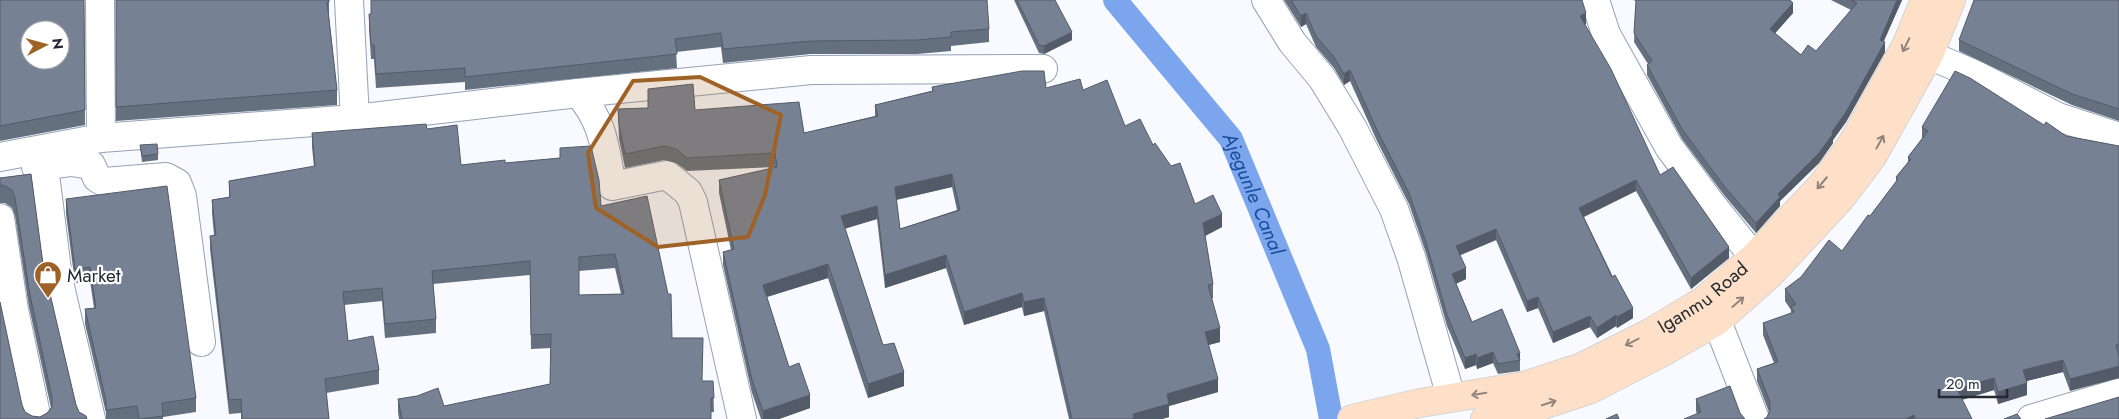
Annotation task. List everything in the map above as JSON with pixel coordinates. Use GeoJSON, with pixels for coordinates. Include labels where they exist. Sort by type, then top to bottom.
{"type":"FeatureCollection","features":[{"type":"Feature","properties":{"kind":"main road","name":"Iganmu Road"},"geometry":{"type":"LineString","coordinates":[[1352,419],[1451,397],[1524,386],[1582,367],[1650,333],[1703,301],[1754,257],[1823,184],[1852,144],[1907,44],[1925,0]]}},
{"type":"Feature","properties":{"kind":"main road","name":"Iganmu Road"},"geometry":{"type":"LineString","coordinates":[[1485,419],[1531,409],[1591,389],[1661,353],[1717,321],[1770,274],[1840,199],[1872,157],[1928,55],[1951,0]]}},
{"type":"Feature","properties":{"kind":"street"},"geometry":{"type":"LineString","coordinates":[[100,0],[101,138]]}},
{"type":"Feature","properties":{"kind":"street"},"geometry":{"type":"LineString","coordinates":[[349,0],[355,119]]}},
{"type":"Feature","properties":{"kind":"street"},"geometry":{"type":"LineString","coordinates":[[1266,0],[1292,42],[1322,78],[1342,111],[1394,209],[1411,257],[1451,397]]}},
{"type":"Feature","properties":{"kind":"street"},"geometry":{"type":"LineString","coordinates":[[1594,0],[1606,34],[1669,146],[1712,205],[1754,257]]}},
{"type":"Feature","properties":{"kind":"street"},"geometry":{"type":"LineString","coordinates":[[1928,55],[1976,75],[2058,117],[2119,137]]}},
{"type":"Feature","properties":{"kind":"street"},"geometry":{"type":"LineString","coordinates":[[0,157],[101,138],[355,119],[578,92],[811,70],[1044,69]]}},
{"type":"Feature","properties":{"kind":"street"},"geometry":{"type":"LineString","coordinates":[[578,92],[588,104],[602,133],[612,186],[667,175],[688,192],[693,202],[742,419]]}},
{"type":"Feature","properties":{"kind":"street"},"geometry":{"type":"LineString","coordinates":[[0,169],[70,162],[91,165],[97,178],[104,182],[166,177],[177,183],[182,196],[201,342]]}},
{"type":"Feature","properties":{"kind":"street"},"geometry":{"type":"LineString","coordinates":[[44,166],[58,278],[91,419]]}},
{"type":"Feature","properties":{"kind":"street"},"geometry":{"type":"LineString","coordinates":[[0,218],[14,310],[37,419]]}},
{"type":"Feature","properties":{"kind":"street"},"geometry":{"type":"LineString","coordinates":[[1717,321],[1755,419]]}},
{"type":"Feature","properties":{"kind":"street"},"geometry":{"type":"LineString","coordinates":[[2031,419],[2119,393]]}},
{"type":"Feature","properties":{"kind":"highlighted area"},"geometry":{"type":"Polygon","coordinates":[[[700,77],[781,115],[765,195],[748,237],[658,247],[596,208],[588,153],[633,81],[700,77]]]}},
{"type":"Feature","properties":{"kind":"building"},"geometry":{"type":"Polygon","coordinates":[[[0,0],[84,0],[85,110],[0,126],[0,0]]]}},
{"type":"Feature","properties":{"kind":"building"},"geometry":{"type":"Polygon","coordinates":[[[116,0],[329,0],[327,2],[337,90],[116,107],[116,0]]]}},
{"type":"Feature","properties":{"kind":"building"},"geometry":{"type":"Polygon","coordinates":[[[371,0],[987,0],[989,29],[951,32],[951,37],[917,40],[811,41],[723,49],[721,33],[675,39],[677,54],[465,77],[465,68],[376,74],[374,45],[371,45],[369,14],[371,14],[371,0]]]}},
{"type":"Feature","properties":{"kind":"building"},"geometry":{"type":"Polygon","coordinates":[[[1017,0],[1055,0],[1072,32],[1044,46],[1039,45],[1017,0]]]}},
{"type":"Feature","properties":{"kind":"building"},"geometry":{"type":"Polygon","coordinates":[[[1291,0],[1582,0],[1586,13],[1580,16],[1611,69],[1660,175],[1673,167],[1729,247],[1691,278],[1636,180],[1579,208],[1612,277],[1615,275],[1633,308],[1617,317],[1616,315],[1597,328],[1590,316],[1553,332],[1538,297],[1527,301],[1496,229],[1456,246],[1466,268],[1452,274],[1472,322],[1502,309],[1520,353],[1517,354],[1520,360],[1498,364],[1493,352],[1477,358],[1476,354],[1465,358],[1447,315],[1426,242],[1409,193],[1377,130],[1350,70],[1344,74],[1334,57],[1316,36],[1306,13],[1301,16],[1291,0]]]}},
{"type":"Feature","properties":{"kind":"building"},"geometry":{"type":"Polygon","coordinates":[[[1636,0],[1790,0],[1793,3],[1770,29],[1801,55],[1808,45],[1816,51],[1857,3],[1851,0],[1897,0],[1880,40],[1885,42],[1846,112],[1832,132],[1833,134],[1819,153],[1778,194],[1780,197],[1756,223],[1724,186],[1682,129],[1647,65],[1652,61],[1634,33],[1636,0]]]}},
{"type":"Feature","properties":{"kind":"building"},"geometry":{"type":"Polygon","coordinates":[[[1974,0],[2119,0],[2119,109],[2072,94],[1959,40],[1974,0]]]}},
{"type":"Feature","properties":{"kind":"building"},"geometry":{"type":"Polygon","coordinates":[[[1022,71],[1044,71],[1046,88],[1080,79],[1083,90],[1107,80],[1125,126],[1140,119],[1153,145],[1155,143],[1171,166],[1180,163],[1195,204],[1213,195],[1222,214],[1203,223],[1213,284],[1208,285],[1220,328],[1205,332],[1218,379],[1167,394],[1169,404],[1133,414],[1134,418],[1072,419],[1044,298],[1024,302],[1022,293],[964,312],[946,255],[885,275],[877,206],[841,216],[883,345],[894,343],[904,372],[868,384],[828,264],[763,285],[789,367],[799,363],[810,395],[763,411],[752,380],[723,252],[734,249],[719,180],[777,167],[775,153],[687,158],[676,149],[664,146],[625,154],[618,109],[648,108],[648,89],[693,84],[695,110],[799,102],[804,133],[878,116],[875,105],[933,91],[932,87],[1022,71]],[[952,174],[895,187],[900,229],[960,210],[952,174]]]}},
{"type":"Feature","properties":{"kind":"building"},"geometry":{"type":"Polygon","coordinates":[[[1955,71],[1970,78],[2044,125],[2046,122],[2066,136],[2119,146],[2119,344],[2116,345],[2119,366],[2070,379],[2063,360],[2023,370],[2027,383],[1998,392],[1994,378],[1957,389],[1972,419],[1916,419],[1914,415],[1906,419],[1764,419],[1770,410],[1770,402],[1757,369],[1778,362],[1763,323],[1794,312],[1791,307],[1796,304],[1785,289],[1801,277],[1829,240],[1842,251],[1868,215],[1870,216],[1898,179],[1896,177],[1911,159],[1908,157],[1928,131],[1922,127],[1955,71]]]}},
{"type":"Feature","properties":{"kind":"building"},"geometry":{"type":"Polygon","coordinates":[[[426,124],[427,129],[457,125],[461,165],[505,160],[505,163],[560,158],[560,148],[591,146],[599,180],[601,206],[647,196],[668,294],[671,294],[672,338],[703,338],[702,381],[713,381],[714,398],[711,398],[711,419],[402,419],[398,399],[417,396],[438,388],[444,406],[550,384],[551,334],[531,335],[530,261],[432,271],[436,319],[385,324],[382,288],[343,292],[348,341],[373,336],[379,370],[325,379],[329,419],[242,419],[241,399],[229,400],[210,236],[216,235],[212,200],[230,197],[229,181],[315,166],[312,133],[426,124]],[[615,254],[579,257],[579,295],[624,294],[615,254]]]}},
{"type":"Feature","properties":{"kind":"building"},"geometry":{"type":"Polygon","coordinates":[[[157,144],[158,154],[142,156],[140,145],[157,144]]]}},
{"type":"Feature","properties":{"kind":"building"},"geometry":{"type":"Polygon","coordinates":[[[31,174],[43,264],[76,405],[79,412],[86,416],[87,419],[0,419],[0,302],[25,412],[32,416],[40,417],[52,407],[52,398],[29,290],[15,198],[12,190],[0,185],[0,178],[31,174]]]}},
{"type":"Feature","properties":{"kind":"building"},"geometry":{"type":"Polygon","coordinates":[[[167,186],[196,398],[162,403],[163,416],[139,419],[137,406],[106,410],[106,401],[85,309],[96,308],[90,267],[75,269],[66,199],[167,186]]]}},
{"type":"Feature","properties":{"kind":"building"},"geometry":{"type":"Polygon","coordinates":[[[1730,386],[1740,413],[1745,419],[1684,419],[1701,412],[1696,399],[1730,386]]]}},
{"type":"Feature","properties":{"kind":"building"},"geometry":{"type":"Polygon","coordinates":[[[2119,397],[2119,419],[2045,419],[2119,397]]]}},
{"type":"Feature","properties":{"kind":"building"},"geometry":{"type":"Polygon","coordinates":[[[1617,414],[1619,419],[1606,419],[1617,414]]]}},
{"type":"Feature","properties":{"kind":"building"},"geometry":{"type":"Polygon","coordinates":[[[2017,414],[2021,419],[2004,419],[2017,414]]]}},
{"type":"Feature","properties":{"kind":"waterway","name":"Ajegunle Canal"},"geometry":{"type":"LineString","coordinates":[[1115,0],[1231,139],[1318,349],[1331,419]]}},
{"type":"Feature","properties":{"kind":"place","name":"Market"},"geometry":{"type":"Point","coordinates":[48,299]}}]}
